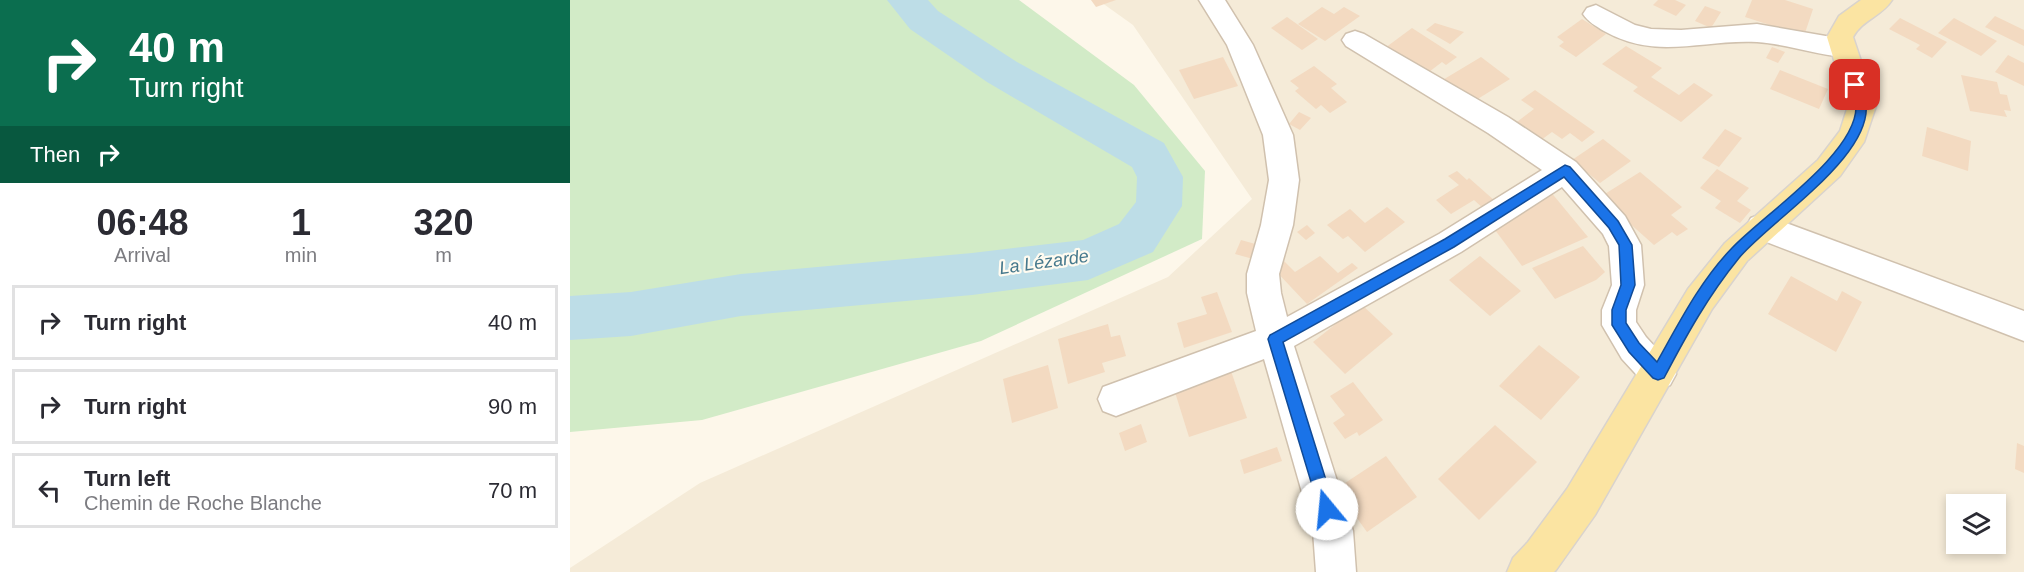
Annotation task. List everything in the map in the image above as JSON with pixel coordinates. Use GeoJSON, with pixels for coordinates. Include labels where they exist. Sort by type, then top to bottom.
{"type":"FeatureCollection","features":[{"type":"Feature","properties":{"kind":"main road"},"geometry":{"type":"LineString","coordinates":[[1527,572],[1542,556],[1581,502],[1700,299],[1736,252],[1829,168],[1854,134],[1862,106],[1840,37],[1848,22],[1880,0]]}},
{"type":"Feature","properties":{"kind":"street"},"geometry":{"type":"LineString","coordinates":[[1212,0],[1240,45],[1278,135],[1284,180],[1277,225],[1263,274],[1264,293],[1275,339],[1333,531],[1336,572]]}},
{"type":"Feature","properties":{"kind":"street"},"geometry":{"type":"LineString","coordinates":[[1596,14],[1626,32],[1648,38],[1680,38],[1739,32],[1779,35],[1843,48]]}},
{"type":"Feature","properties":{"kind":"street"},"geometry":{"type":"LineString","coordinates":[[1355,40],[1498,125],[1565,170],[1614,225],[1625,245],[1628,285],[1619,310],[1619,325],[1634,348],[1658,374]]}},
{"type":"Feature","properties":{"kind":"street"},"geometry":{"type":"LineString","coordinates":[[1116,399],[1275,339],[1450,243],[1565,170]]}},
{"type":"Feature","properties":{"kind":"street"},"geometry":{"type":"LineString","coordinates":[[1762,227],[2024,326]]}},
{"type":"Feature","properties":{"kind":"shaded area"},"geometry":{"type":"Polygon","coordinates":[[[1098,0],[2024,0],[2024,572],[570,572],[570,568],[700,483],[1168,277],[1252,199],[1133,25],[1098,0]]]}},
{"type":"Feature","properties":{"kind":"green space"},"geometry":{"type":"Polygon","coordinates":[[[570,0],[1019,0],[1134,85],[1205,171],[1202,239],[981,341],[702,420],[570,432],[570,0]]]}},
{"type":"Feature","properties":{"kind":"building"},"geometry":{"type":"Polygon","coordinates":[[[1091,0],[1116,0],[1096,7],[1091,0]]]}},
{"type":"Feature","properties":{"kind":"building"},"geometry":{"type":"Polygon","coordinates":[[[1658,0],[1675,0],[1686,5],[1676,16],[1653,5],[1658,0]]]}},
{"type":"Feature","properties":{"kind":"building"},"geometry":{"type":"Polygon","coordinates":[[[1752,0],[1785,0],[1813,9],[1804,36],[1745,17],[1752,0]]]}},
{"type":"Feature","properties":{"kind":"building"},"geometry":{"type":"Polygon","coordinates":[[[1705,6],[1721,12],[1711,28],[1695,21],[1705,6]]]}},
{"type":"Feature","properties":{"kind":"building"},"geometry":{"type":"Polygon","coordinates":[[[1322,7],[1334,14],[1344,7],[1360,16],[1325,41],[1298,24],[1322,7]]]}},
{"type":"Feature","properties":{"kind":"building"},"geometry":{"type":"Polygon","coordinates":[[[1995,16],[2024,30],[2024,46],[1985,27],[1995,16]]]}},
{"type":"Feature","properties":{"kind":"building"},"geometry":{"type":"Polygon","coordinates":[[[1287,17],[1318,39],[1302,50],[1271,28],[1287,17]]]}},
{"type":"Feature","properties":{"kind":"building"},"geometry":{"type":"Polygon","coordinates":[[[1900,18],[1947,42],[1932,58],[1916,49],[1920,45],[1889,29],[1900,18]]]}},
{"type":"Feature","properties":{"kind":"building"},"geometry":{"type":"Polygon","coordinates":[[[1954,18],[1997,41],[1981,56],[1938,33],[1954,18]]]}},
{"type":"Feature","properties":{"kind":"building"},"geometry":{"type":"Polygon","coordinates":[[[1582,19],[1606,34],[1576,57],[1559,46],[1564,42],[1557,37],[1582,19]]]}},
{"type":"Feature","properties":{"kind":"building"},"geometry":{"type":"Polygon","coordinates":[[[1435,23],[1464,32],[1450,44],[1426,30],[1435,23]]]}},
{"type":"Feature","properties":{"kind":"building"},"geometry":{"type":"Polygon","coordinates":[[[1412,28],[1457,57],[1446,65],[1442,62],[1425,75],[1385,48],[1412,28]]]}},
{"type":"Feature","properties":{"kind":"building"},"geometry":{"type":"Polygon","coordinates":[[[1626,46],[1662,68],[1651,77],[1679,95],[1694,83],[1713,95],[1681,122],[1633,91],[1638,87],[1602,64],[1626,46]]]}},
{"type":"Feature","properties":{"kind":"building"},"geometry":{"type":"Polygon","coordinates":[[[1772,47],[1785,52],[1778,63],[1766,58],[1772,47]]]}},
{"type":"Feature","properties":{"kind":"building"},"geometry":{"type":"Polygon","coordinates":[[[2008,55],[2024,63],[2024,86],[1995,72],[2008,55]]]}},
{"type":"Feature","properties":{"kind":"building"},"geometry":{"type":"Polygon","coordinates":[[[1223,57],[1238,86],[1194,99],[1179,70],[1223,57]]]}},
{"type":"Feature","properties":{"kind":"building"},"geometry":{"type":"Polygon","coordinates":[[[1481,57],[1510,79],[1476,100],[1459,87],[1454,90],[1441,81],[1481,57]]]}},
{"type":"Feature","properties":{"kind":"building"},"geometry":{"type":"Polygon","coordinates":[[[1314,66],[1337,84],[1331,88],[1347,102],[1330,113],[1321,105],[1316,109],[1295,91],[1299,88],[1290,81],[1314,66]]]}},
{"type":"Feature","properties":{"kind":"building"},"geometry":{"type":"Polygon","coordinates":[[[1780,70],[1828,89],[1819,109],[1770,89],[1780,70]]]}},
{"type":"Feature","properties":{"kind":"building"},"geometry":{"type":"Polygon","coordinates":[[[1961,75],[1997,82],[2000,94],[2007,95],[2011,111],[2004,110],[2007,117],[1970,111],[1961,75]]]}},
{"type":"Feature","properties":{"kind":"building"},"geometry":{"type":"Polygon","coordinates":[[[1535,90],[1595,132],[1582,142],[1570,133],[1562,139],[1552,132],[1537,143],[1513,125],[1534,109],[1521,100],[1535,90]]]}},
{"type":"Feature","properties":{"kind":"building"},"geometry":{"type":"Polygon","coordinates":[[[1299,112],[1311,118],[1300,130],[1289,124],[1299,112]]]}},
{"type":"Feature","properties":{"kind":"building"},"geometry":{"type":"Polygon","coordinates":[[[1927,127],[1971,141],[1968,171],[1922,156],[1927,127]]]}},
{"type":"Feature","properties":{"kind":"building"},"geometry":{"type":"Polygon","coordinates":[[[1725,129],[1742,138],[1719,167],[1702,158],[1725,129]]]}},
{"type":"Feature","properties":{"kind":"building"},"geometry":{"type":"Polygon","coordinates":[[[1603,139],[1631,161],[1600,183],[1572,160],[1603,139]]]}},
{"type":"Feature","properties":{"kind":"building"},"geometry":{"type":"Polygon","coordinates":[[[1717,169],[1749,188],[1737,201],[1751,210],[1740,223],[1715,208],[1721,201],[1700,188],[1717,169]]]}},
{"type":"Feature","properties":{"kind":"building"},"geometry":{"type":"Polygon","coordinates":[[[1457,171],[1467,180],[1469,178],[1495,201],[1484,209],[1474,200],[1451,214],[1436,200],[1459,185],[1448,176],[1457,171]]]}},
{"type":"Feature","properties":{"kind":"building"},"geometry":{"type":"Polygon","coordinates":[[[1640,172],[1682,207],[1671,215],[1688,229],[1677,236],[1672,232],[1654,245],[1600,197],[1640,172]]]}},
{"type":"Feature","properties":{"kind":"building"},"geometry":{"type":"Polygon","coordinates":[[[1550,191],[1588,237],[1522,266],[1486,218],[1550,191]]]}},
{"type":"Feature","properties":{"kind":"building"},"geometry":{"type":"Polygon","coordinates":[[[1387,207],[1405,222],[1365,252],[1348,236],[1343,239],[1327,225],[1350,209],[1365,223],[1387,207]]]}},
{"type":"Feature","properties":{"kind":"building"},"geometry":{"type":"Polygon","coordinates":[[[1307,225],[1315,233],[1306,240],[1297,232],[1307,225]]]}},
{"type":"Feature","properties":{"kind":"building"},"geometry":{"type":"Polygon","coordinates":[[[1241,240],[1259,245],[1253,259],[1235,254],[1241,240]]]}},
{"type":"Feature","properties":{"kind":"building"},"geometry":{"type":"Polygon","coordinates":[[[1583,246],[1605,272],[1596,280],[1555,299],[1532,268],[1583,246]]]}},
{"type":"Feature","properties":{"kind":"building"},"geometry":{"type":"Polygon","coordinates":[[[1320,256],[1338,273],[1352,263],[1358,268],[1307,304],[1273,268],[1284,261],[1295,272],[1320,256]]]}},
{"type":"Feature","properties":{"kind":"building"},"geometry":{"type":"Polygon","coordinates":[[[1480,256],[1521,291],[1490,316],[1449,280],[1480,256]]]}},
{"type":"Feature","properties":{"kind":"building"},"geometry":{"type":"Polygon","coordinates":[[[1791,276],[1837,301],[1842,291],[1862,302],[1836,352],[1768,314],[1791,276]]]}},
{"type":"Feature","properties":{"kind":"building"},"geometry":{"type":"Polygon","coordinates":[[[1217,292],[1232,332],[1184,348],[1177,323],[1207,314],[1201,297],[1217,292]]]}},
{"type":"Feature","properties":{"kind":"building"},"geometry":{"type":"Polygon","coordinates":[[[1361,304],[1393,334],[1345,374],[1313,342],[1361,304]]]}},
{"type":"Feature","properties":{"kind":"building"},"geometry":{"type":"Polygon","coordinates":[[[1108,324],[1111,337],[1120,335],[1126,356],[1102,363],[1105,372],[1068,384],[1058,339],[1108,324]]]}},
{"type":"Feature","properties":{"kind":"building"},"geometry":{"type":"Polygon","coordinates":[[[1539,345],[1580,377],[1541,420],[1499,386],[1539,345]]]}},
{"type":"Feature","properties":{"kind":"building"},"geometry":{"type":"Polygon","coordinates":[[[1048,365],[1058,408],[1012,423],[1003,379],[1048,365]]]}},
{"type":"Feature","properties":{"kind":"building"},"geometry":{"type":"Polygon","coordinates":[[[1231,371],[1247,418],[1189,437],[1174,389],[1231,371]]]}},
{"type":"Feature","properties":{"kind":"building"},"geometry":{"type":"Polygon","coordinates":[[[1353,382],[1383,420],[1359,436],[1357,432],[1345,439],[1333,423],[1345,415],[1330,396],[1353,382]]]}},
{"type":"Feature","properties":{"kind":"building"},"geometry":{"type":"Polygon","coordinates":[[[1141,424],[1147,442],[1125,451],[1119,433],[1141,424]]]}},
{"type":"Feature","properties":{"kind":"building"},"geometry":{"type":"Polygon","coordinates":[[[1495,425],[1537,462],[1479,520],[1438,479],[1495,425]]]}},
{"type":"Feature","properties":{"kind":"building"},"geometry":{"type":"Polygon","coordinates":[[[2017,443],[2024,446],[2024,473],[2015,469],[2017,443]]]}},
{"type":"Feature","properties":{"kind":"building"},"geometry":{"type":"Polygon","coordinates":[[[1277,447],[1282,461],[1244,474],[1240,460],[1277,447]]]}},
{"type":"Feature","properties":{"kind":"building"},"geometry":{"type":"Polygon","coordinates":[[[1386,456],[1417,497],[1367,532],[1336,489],[1386,456]]]}},
{"type":"Feature","properties":{"kind":"waterway","name":"La Lézarde"},"geometry":{"type":"LineString","coordinates":[[570,318],[631,314],[741,295],[972,274],[1088,260],[1136,238],[1159,206],[1160,177],[1148,155],[1002,72],[924,20],[906,0]]}},
{"type":"Feature","properties":{"kind":"route"},"geometry":{"type":"LineString","coordinates":[[1327,509],[1275,339],[1450,243],[1565,170],[1614,225],[1625,245],[1628,285],[1619,310],[1619,325],[1634,348],[1658,374],[1700,299],[1736,252],[1829,168],[1854,134],[1862,106],[1855,85]]}}]}
